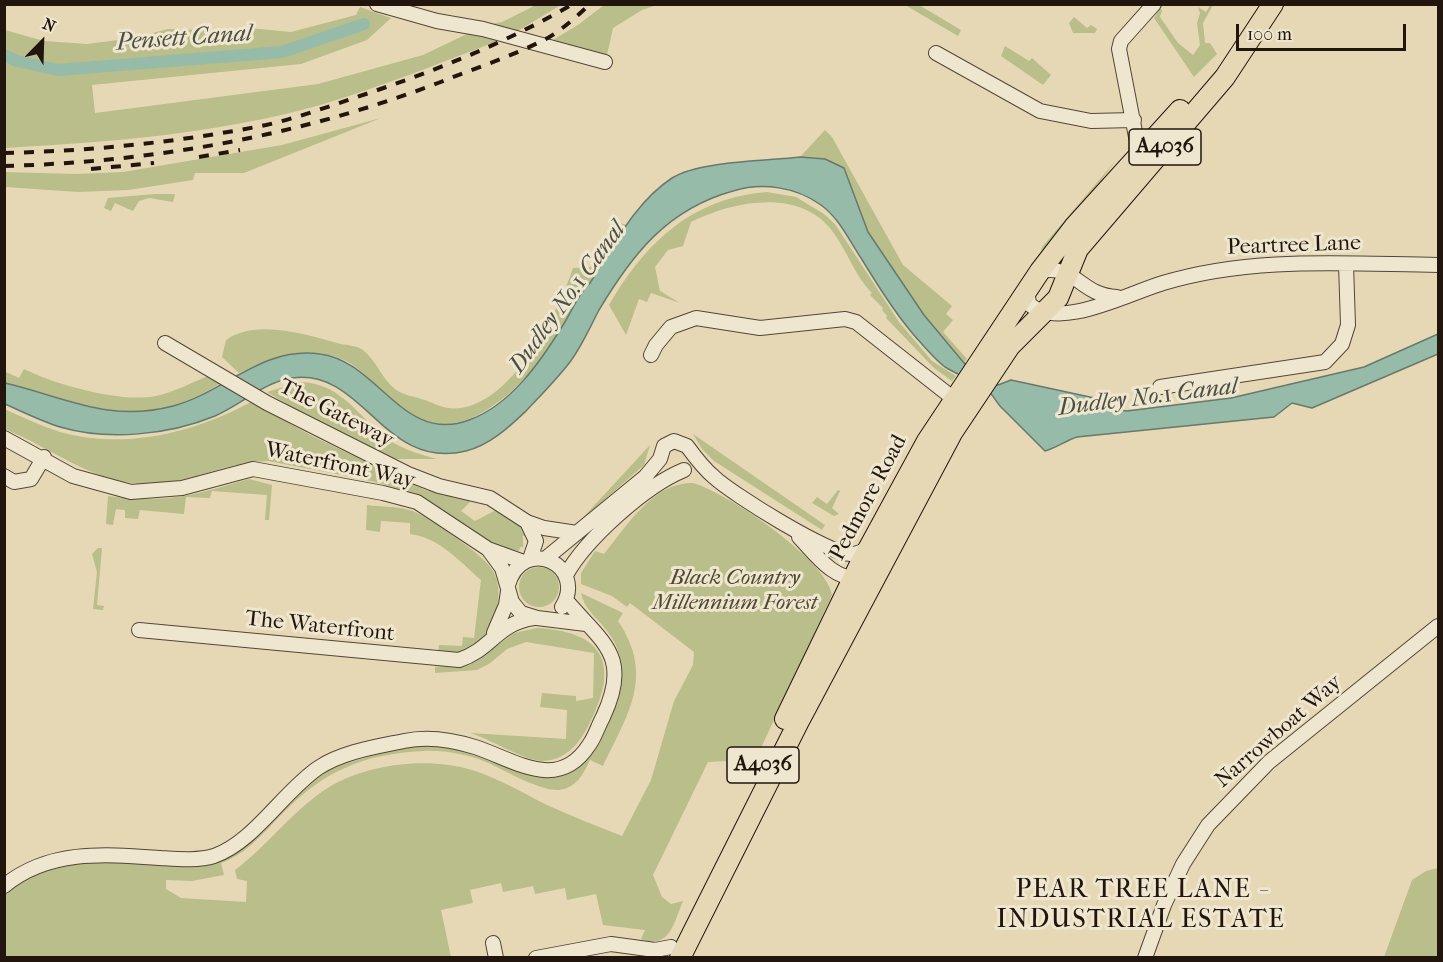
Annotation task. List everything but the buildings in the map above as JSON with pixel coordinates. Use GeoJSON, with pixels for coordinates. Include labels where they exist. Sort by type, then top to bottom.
{"type":"FeatureCollection","features":[{"type":"Feature","properties":{"kind":"highway","name":"A4036"},"geometry":{"type":"LineString","coordinates":[[983,370],[1007,319],[1074,227],[1225,77],[1273,4]]}},
{"type":"Feature","properties":{"kind":"highway","name":"A4036"},"geometry":{"type":"LineString","coordinates":[[964,394],[983,370],[1046,312],[1064,289],[1078,249],[1155,144]]}},
{"type":"Feature","properties":{"kind":"highway","name":"Pedmore Road"},"geometry":{"type":"LineString","coordinates":[[860,580],[868,548],[927,441],[964,394]]}},
{"type":"Feature","properties":{"kind":"highway","name":"Pedmore Road"},"geometry":{"type":"LineString","coordinates":[[672,954],[760,772],[860,580],[934,464],[964,394]]}},
{"type":"Feature","properties":{"kind":"street"},"geometry":{"type":"LineString","coordinates":[[377,4],[437,21],[483,28],[605,63]]}},
{"type":"Feature","properties":{"kind":"street"},"geometry":{"type":"LineString","coordinates":[[1154,4],[1121,41],[1119,49],[1136,136],[1155,144]]}},
{"type":"Feature","properties":{"kind":"street"},"geometry":{"type":"LineString","coordinates":[[936,53],[1040,111],[1091,121],[1134,120]]}},
{"type":"Feature","properties":{"kind":"street"},"geometry":{"type":"LineString","coordinates":[[1160,387],[1325,362],[1342,344],[1347,325],[1346,264]]}},
{"type":"Feature","properties":{"kind":"street","name":"Peartree Lane"},"geometry":{"type":"LineString","coordinates":[[1046,312],[1068,314],[1221,268],[1258,265],[1438,265]]}},
{"type":"Feature","properties":{"kind":"street"},"geometry":{"type":"LineString","coordinates":[[1040,271],[1055,269],[1069,274]]}},
{"type":"Feature","properties":{"kind":"street","name":"Peartree Lane"},"geometry":{"type":"LineString","coordinates":[[1069,274],[1092,292],[1102,296],[1119,297]]}},
{"type":"Feature","properties":{"kind":"street"},"geometry":{"type":"LineString","coordinates":[[1028,288],[1029,304],[1036,310],[1046,312]]}},
{"type":"Feature","properties":{"kind":"street"},"geometry":{"type":"LineString","coordinates":[[651,355],[671,327],[696,318],[760,328],[845,319],[856,322],[964,394]]}},
{"type":"Feature","properties":{"kind":"street","name":"The Gateway"},"geometry":{"type":"LineString","coordinates":[[165,343],[267,403],[408,474],[439,486],[490,498],[527,522],[556,532],[576,533]]}},
{"type":"Feature","properties":{"kind":"street","name":"Waterfront Way"},"geometry":{"type":"LineString","coordinates":[[4,438],[73,476],[131,492],[182,489],[253,469],[273,470],[417,502],[488,549],[527,560],[545,559]]}},
{"type":"Feature","properties":{"kind":"street"},"geometry":{"type":"LineString","coordinates":[[540,618],[558,611],[566,600],[569,588],[566,575],[558,565],[545,559],[645,477],[660,459],[664,446],[674,441],[684,444],[715,479],[791,529],[838,553],[852,555],[868,548]]}},
{"type":"Feature","properties":{"kind":"street"},"geometry":{"type":"LineString","coordinates":[[566,575],[581,550],[659,483],[689,465],[691,454]]}},
{"type":"Feature","properties":{"kind":"street"},"geometry":{"type":"LineString","coordinates":[[4,476],[14,482],[31,479],[44,458]]}},
{"type":"Feature","properties":{"kind":"street"},"geometry":{"type":"LineString","coordinates":[[660,459],[667,470],[715,479]]}},
{"type":"Feature","properties":{"kind":"street"},"geometry":{"type":"LineString","coordinates":[[508,588],[516,567],[527,560],[536,541],[527,522]]}},
{"type":"Feature","properties":{"kind":"street"},"geometry":{"type":"LineString","coordinates":[[791,529],[841,581],[860,580]]}},
{"type":"Feature","properties":{"kind":"street","name":"Waterfront Way"},"geometry":{"type":"LineString","coordinates":[[488,549],[502,568],[515,607],[540,618],[586,624]]}},
{"type":"Feature","properties":{"kind":"street"},"geometry":{"type":"LineString","coordinates":[[838,553],[860,580]]}},
{"type":"Feature","properties":{"kind":"street","name":"The Waterfront"},"geometry":{"type":"LineString","coordinates":[[490,640],[501,619],[508,588]]}},
{"type":"Feature","properties":{"kind":"street"},"geometry":{"type":"LineString","coordinates":[[4,886],[19,874],[47,861],[81,855],[184,859],[214,856],[243,838],[319,768],[346,755],[406,741],[430,739],[463,744],[540,771],[564,767],[590,745],[610,701],[613,687],[613,660],[610,650],[601,637],[586,624],[566,600]]}},
{"type":"Feature","properties":{"kind":"street","name":"The Waterfront"},"geometry":{"type":"LineString","coordinates":[[139,630],[448,661],[469,657],[507,625],[540,618]]}},
{"type":"Feature","properties":{"kind":"street","name":"Narrowboat Way"},"geometry":{"type":"LineString","coordinates":[[1145,957],[1164,905],[1184,864],[1208,825],[1269,762],[1438,626]]}},
{"type":"Feature","properties":{"kind":"street"},"geometry":{"type":"LineString","coordinates":[[493,943],[496,957]]}},
{"type":"Feature","properties":{"kind":"street"},"geometry":{"type":"LineString","coordinates":[[536,957],[611,944],[641,952],[655,950],[672,954]]}},
{"type":"Feature","properties":{"kind":"green space"},"geometry":{"type":"Polygon","coordinates":[[[536,5],[561,5],[516,32],[491,24],[502,22],[536,5]]]}},
{"type":"Feature","properties":{"kind":"green space"},"geometry":{"type":"Polygon","coordinates":[[[604,5],[657,5],[642,10],[613,28],[607,55],[551,41],[578,25],[604,5]]]}},
{"type":"Feature","properties":{"kind":"green space"},"geometry":{"type":"Polygon","coordinates":[[[905,5],[919,5],[961,30],[958,36],[905,5]]]}},
{"type":"Feature","properties":{"kind":"green space"},"geometry":{"type":"Polygon","coordinates":[[[1210,5],[1213,5],[1203,23],[1205,43],[1210,43],[1217,54],[1194,77],[1154,18],[1160,8],[1162,10],[1160,17],[1178,43],[1193,55],[1200,45],[1197,23],[1200,13],[1198,7],[1206,12],[1210,5]]]}},
{"type":"Feature","properties":{"kind":"green space"},"geometry":{"type":"Polygon","coordinates":[[[360,7],[391,18],[367,40],[301,64],[92,85],[95,113],[318,84],[423,55],[469,33],[500,40],[365,90],[281,115],[163,135],[5,148],[5,30],[44,41],[87,44],[134,38],[168,29],[235,31],[249,28],[291,32],[356,15],[360,7]]]}},
{"type":"Feature","properties":{"kind":"green space"},"geometry":{"type":"Polygon","coordinates":[[[1074,17],[1087,28],[1091,25],[1097,29],[1095,33],[1073,33],[1069,23],[1074,17]]]}},
{"type":"Feature","properties":{"kind":"green space"},"geometry":{"type":"Polygon","coordinates":[[[1005,46],[1029,61],[1032,58],[1051,75],[1043,85],[1001,56],[1005,46]]]}},
{"type":"Feature","properties":{"kind":"green space"},"geometry":{"type":"Polygon","coordinates":[[[381,118],[244,173],[195,173],[193,180],[128,190],[78,192],[5,187],[5,172],[75,174],[123,172],[282,145],[381,118]]]}},
{"type":"Feature","properties":{"kind":"green space"},"geometry":{"type":"Polygon","coordinates":[[[825,130],[832,137],[903,265],[952,306],[946,314],[953,320],[943,332],[967,359],[964,363],[924,315],[868,232],[844,168],[800,157],[825,130]]]}},
{"type":"Feature","properties":{"kind":"green space"},"geometry":{"type":"Polygon","coordinates":[[[1117,159],[1084,203],[1041,252],[1042,247],[1117,159]]]}},
{"type":"Feature","properties":{"kind":"green space"},"geometry":{"type":"Polygon","coordinates":[[[767,192],[796,197],[824,214],[835,224],[899,322],[932,361],[956,376],[952,381],[934,368],[886,318],[883,308],[870,295],[872,293],[860,278],[829,227],[815,215],[799,207],[781,203],[762,202],[743,205],[691,222],[683,246],[668,250],[655,267],[660,291],[680,303],[651,293],[647,302],[639,299],[626,335],[609,305],[623,282],[655,243],[674,227],[716,203],[767,192]]]}},
{"type":"Feature","properties":{"kind":"green space"},"geometry":{"type":"Polygon","coordinates":[[[175,194],[173,202],[149,198],[139,201],[133,211],[115,203],[111,211],[104,208],[108,198],[175,194]]]}},
{"type":"Feature","properties":{"kind":"green space"},"geometry":{"type":"Polygon","coordinates":[[[620,223],[627,225],[590,283],[578,297],[563,325],[540,359],[502,399],[464,421],[439,424],[414,417],[389,399],[365,374],[335,356],[321,353],[293,354],[279,357],[239,373],[222,357],[226,340],[238,333],[252,330],[282,330],[361,349],[368,354],[390,385],[405,394],[451,408],[460,408],[479,402],[498,390],[531,353],[556,308],[573,268],[591,267],[620,223]]]}},
{"type":"Feature","properties":{"kind":"green space"},"geometry":{"type":"Polygon","coordinates":[[[24,369],[53,381],[89,391],[125,397],[156,396],[208,376],[221,383],[191,399],[163,408],[138,412],[88,406],[5,383],[4,371],[19,378],[24,369]]]}},
{"type":"Feature","properties":{"kind":"green space"},"geometry":{"type":"Polygon","coordinates":[[[300,382],[325,387],[345,400],[393,443],[437,459],[390,459],[306,416],[267,392],[300,382]]]}},
{"type":"Feature","properties":{"kind":"green space"},"geometry":{"type":"Polygon","coordinates":[[[251,402],[312,436],[425,490],[472,500],[461,511],[475,521],[496,510],[519,524],[526,536],[523,536],[523,547],[520,547],[519,551],[489,541],[421,498],[372,481],[269,461],[244,463],[171,482],[147,484],[125,482],[84,469],[5,429],[4,409],[60,432],[84,437],[134,439],[182,430],[229,413],[251,402]]]}},
{"type":"Feature","properties":{"kind":"green space"},"geometry":{"type":"Polygon","coordinates":[[[693,434],[825,525],[822,530],[714,461],[702,449],[693,434]]]}},
{"type":"Feature","properties":{"kind":"green space"},"geometry":{"type":"Polygon","coordinates":[[[650,445],[644,465],[578,523],[650,445]]]}},
{"type":"Feature","properties":{"kind":"green space"},"geometry":{"type":"Polygon","coordinates":[[[249,479],[272,485],[269,520],[265,520],[267,495],[212,491],[210,498],[186,497],[184,514],[140,510],[138,519],[125,518],[125,510],[116,509],[113,525],[106,524],[108,496],[147,499],[180,497],[249,479]]]}},
{"type":"Feature","properties":{"kind":"green space","name":"Black Country Millennium Forest"},"geometry":{"type":"Polygon","coordinates":[[[693,483],[728,499],[773,529],[813,564],[826,581],[832,595],[748,776],[726,766],[727,761],[708,762],[653,875],[662,897],[671,904],[683,901],[670,932],[665,937],[659,941],[651,941],[641,939],[645,930],[603,925],[596,894],[567,900],[565,888],[535,894],[533,886],[503,892],[501,883],[470,890],[473,903],[441,910],[451,957],[5,957],[4,895],[19,883],[48,867],[80,861],[207,863],[316,777],[337,766],[395,749],[430,745],[461,748],[519,771],[583,761],[603,735],[611,719],[617,702],[621,668],[619,652],[612,638],[586,606],[581,593],[623,613],[618,621],[629,641],[635,660],[634,695],[603,766],[590,760],[582,776],[574,784],[559,790],[542,787],[486,762],[455,753],[423,751],[364,761],[331,775],[299,797],[247,848],[221,863],[224,875],[192,881],[166,880],[166,889],[181,898],[246,902],[247,881],[237,879],[235,870],[258,851],[300,809],[323,791],[356,774],[395,765],[435,764],[482,773],[556,809],[622,836],[651,780],[674,701],[693,665],[694,652],[630,603],[627,607],[612,596],[581,584],[581,573],[595,551],[604,554],[631,519],[653,498],[665,490],[693,483]]]}},
{"type":"Feature","properties":{"kind":"green space"},"geometry":{"type":"Polygon","coordinates":[[[838,490],[840,491],[832,508],[839,514],[834,516],[812,503],[817,497],[827,504],[838,490]]]}},
{"type":"Feature","properties":{"kind":"green space"},"geometry":{"type":"Polygon","coordinates":[[[367,505],[413,511],[454,536],[491,568],[498,590],[495,617],[482,640],[472,648],[458,653],[438,652],[439,645],[462,646],[463,637],[474,638],[481,580],[440,545],[421,536],[410,534],[410,523],[381,521],[380,532],[366,530],[367,505]]]}},
{"type":"Feature","properties":{"kind":"green space"},"geometry":{"type":"Polygon","coordinates":[[[98,548],[102,548],[97,605],[104,606],[103,610],[93,609],[97,572],[92,554],[98,548]]]}},
{"type":"Feature","properties":{"kind":"green space"},"geometry":{"type":"Polygon","coordinates":[[[539,567],[547,568],[553,573],[558,579],[558,595],[553,601],[547,606],[539,607],[531,606],[525,601],[520,595],[519,587],[520,579],[525,573],[531,568],[539,567]]]}},
{"type":"Feature","properties":{"kind":"green space"},"geometry":{"type":"Polygon","coordinates":[[[537,628],[557,630],[588,642],[597,651],[603,663],[604,677],[594,714],[581,738],[561,756],[543,761],[517,754],[470,733],[566,739],[567,710],[540,707],[542,693],[576,696],[576,701],[593,698],[594,653],[526,642],[507,649],[489,664],[477,670],[435,673],[435,667],[473,663],[514,633],[537,628]]]}},
{"type":"Feature","properties":{"kind":"green space"},"geometry":{"type":"Polygon","coordinates":[[[1438,868],[1438,957],[1384,957],[1412,880],[1426,871],[1438,868]]]}},
{"type":"Feature","properties":{"kind":"shaded area"},"geometry":{"type":"Polygon","coordinates":[[[800,157],[825,159],[844,168],[868,232],[924,315],[964,363],[998,385],[1011,380],[1113,402],[1120,410],[1127,411],[1231,398],[1364,367],[1438,334],[1438,354],[1312,408],[1292,403],[1274,417],[1077,437],[1045,451],[991,394],[945,367],[928,351],[899,316],[843,230],[827,210],[811,199],[790,190],[756,187],[733,191],[689,209],[654,236],[639,252],[612,289],[578,350],[560,375],[506,429],[491,440],[466,451],[438,453],[414,447],[393,434],[338,388],[317,379],[282,380],[215,416],[197,423],[138,434],[98,434],[60,427],[5,404],[5,383],[108,410],[128,412],[150,410],[173,406],[192,399],[262,363],[299,353],[320,354],[340,360],[358,371],[408,412],[426,421],[446,425],[469,420],[498,404],[535,367],[626,226],[647,199],[659,188],[672,178],[698,168],[800,157]]]}},
{"type":"Feature","properties":{"kind":"waterway","name":"Pensett Canal"},"geometry":{"type":"LineString","coordinates":[[4,55],[17,61],[58,70],[282,52],[364,24]]}},
{"type":"Feature","properties":{"kind":"railway"},"geometry":{"type":"LineString","coordinates":[[4,153],[136,145],[234,131],[278,122],[413,78],[521,32],[573,4]]}},
{"type":"Feature","properties":{"kind":"railway"},"geometry":{"type":"LineString","coordinates":[[4,166],[116,159],[171,152],[225,143],[333,118],[386,102],[531,46],[556,32],[590,4]]}},
{"type":"Feature","properties":{"kind":"railway"},"geometry":{"type":"LineString","coordinates":[[199,157],[240,150]]}},
{"type":"Feature","properties":{"kind":"railway"},"geometry":{"type":"LineString","coordinates":[[91,169],[154,163]]}},
{"type":"Feature","properties":{"kind":"district","name":"PEAR TREE LANE - INDUSTRIAL ESTATE"},"geometry":{"type":"Point","coordinates":[1141,906]}},
{"type":"Feature","properties":{"kind":"water label","name":"Dudley No.1 Canal"},"geometry":{"type":"Point","coordinates":[568,298]}},
{"type":"Feature","properties":{"kind":"water label","name":"Dudley No.1 Canal"},"geometry":{"type":"Point","coordinates":[1148,398]}}]}
